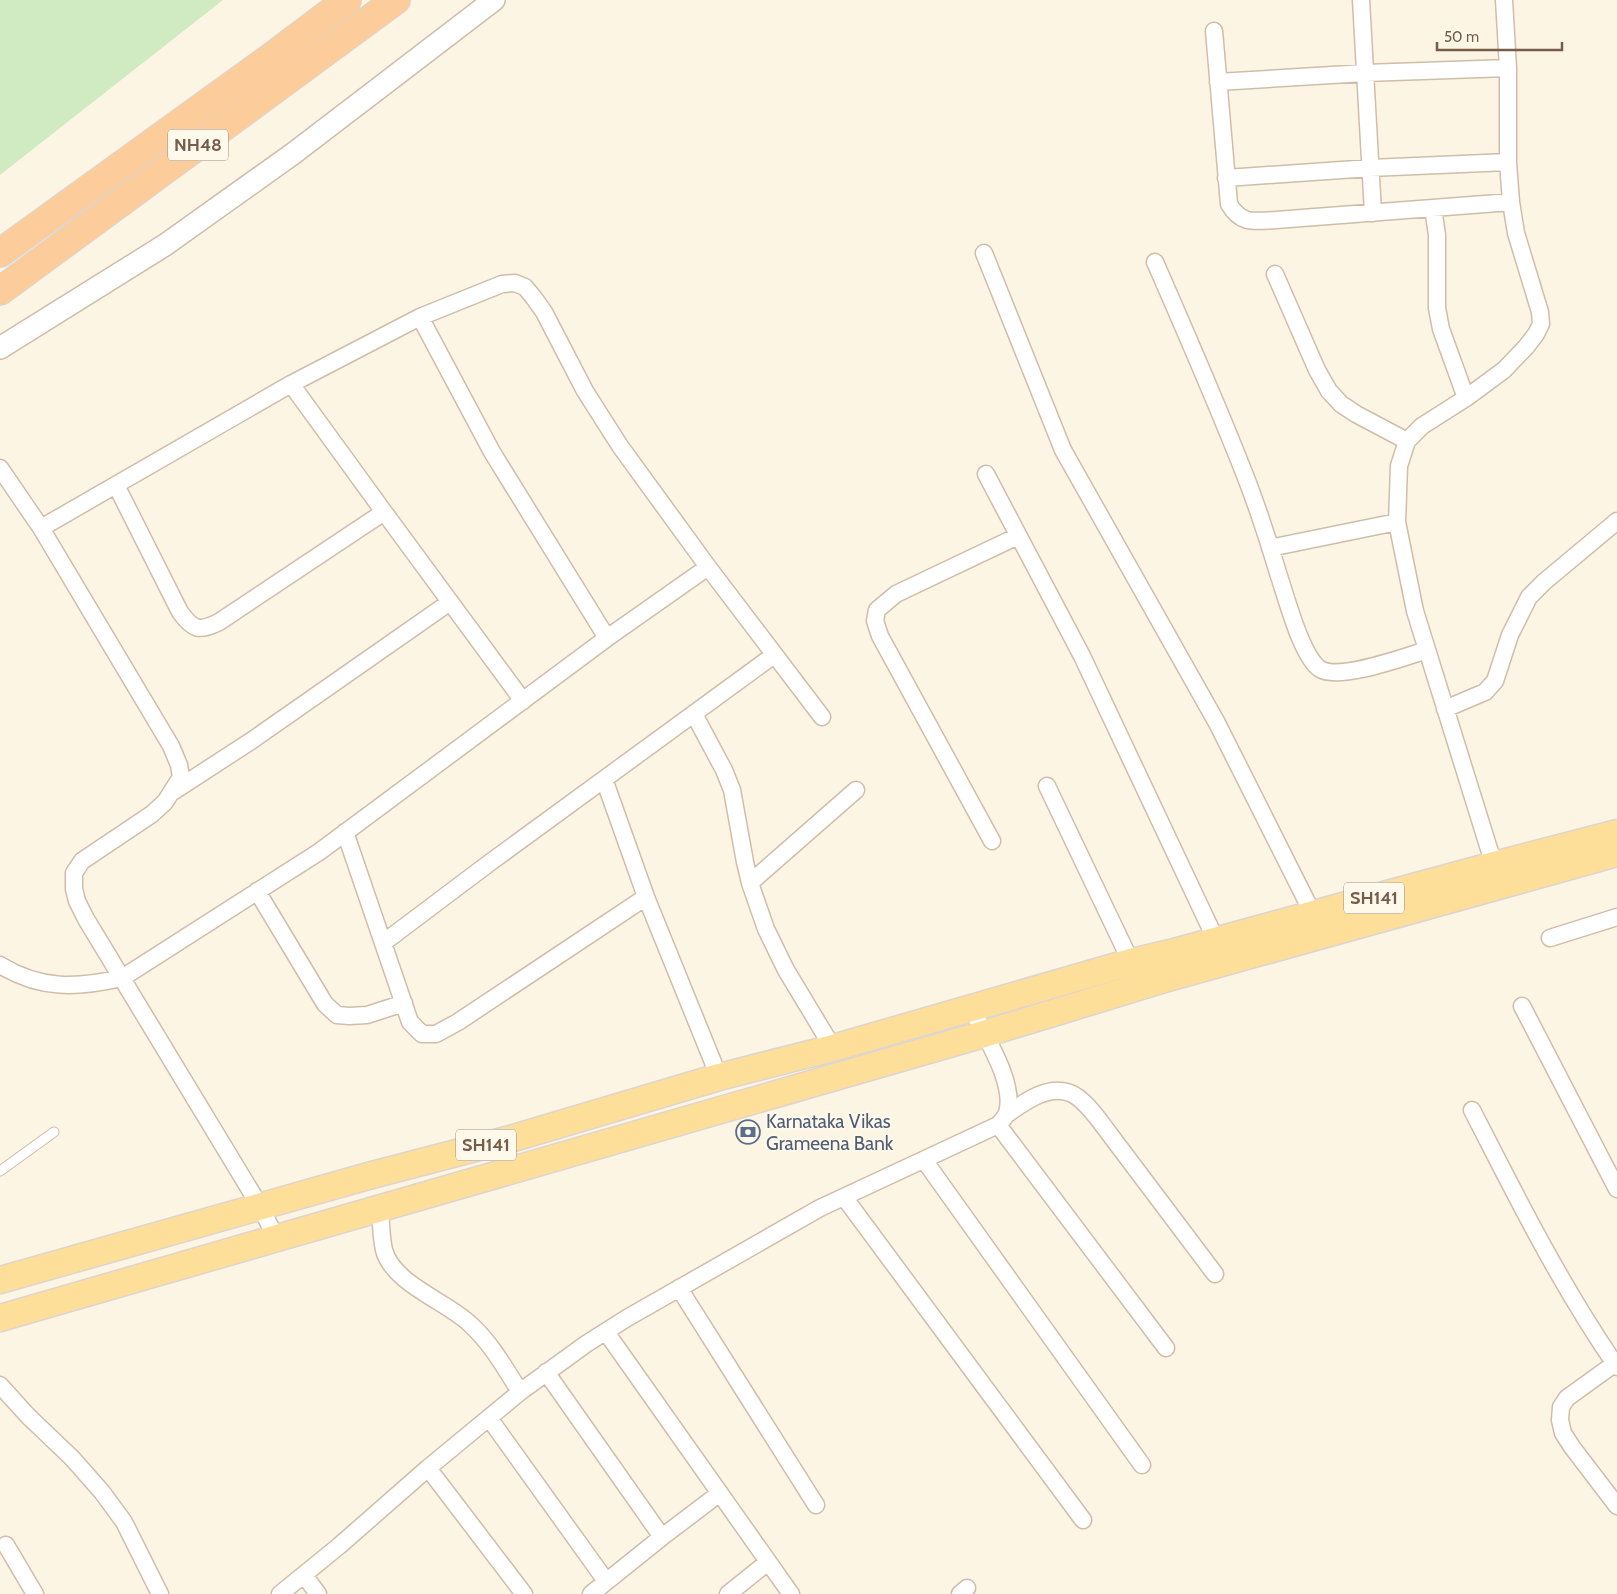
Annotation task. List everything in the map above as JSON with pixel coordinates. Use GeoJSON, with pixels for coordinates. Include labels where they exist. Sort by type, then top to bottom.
{"type":"FeatureCollection","features":[{"type":"Feature","properties":{"kind":"highway","name":"NH48"},"geometry":{"type":"LineString","coordinates":[[0,252],[262,64],[347,0]]}},
{"type":"Feature","properties":{"kind":"highway","name":"NH48"},"geometry":{"type":"LineString","coordinates":[[0,291],[396,0]]}},
{"type":"Feature","properties":{"kind":"main road","name":"SH141"},"geometry":{"type":"LineString","coordinates":[[1131,962],[1617,833]]}},
{"type":"Feature","properties":{"kind":"main road","name":"SH141"},"geometry":{"type":"LineString","coordinates":[[984,1034],[1139,988],[1617,853]]}},
{"type":"Feature","properties":{"kind":"main road"},"geometry":{"type":"LineString","coordinates":[[972,1009],[1131,962]]}},
{"type":"Feature","properties":{"kind":"main road","name":"SH141"},"geometry":{"type":"LineString","coordinates":[[0,1280],[261,1208],[372,1175],[510,1139],[719,1077],[833,1048],[972,1009]]}},
{"type":"Feature","properties":{"kind":"main road"},"geometry":{"type":"LineString","coordinates":[[0,1318],[984,1034]]}},
{"type":"Feature","properties":{"kind":"street"},"geometry":{"type":"LineString","coordinates":[[0,348],[165,245],[294,153],[494,0]]}},
{"type":"Feature","properties":{"kind":"street"},"geometry":{"type":"LineString","coordinates":[[1361,0],[1372,213]]}},
{"type":"Feature","properties":{"kind":"street"},"geometry":{"type":"LineString","coordinates":[[1494,865],[1416,611],[1397,522],[1397,503],[1400,466],[1407,441],[1422,426],[1466,398],[1504,370],[1526,348],[1541,324],[1540,312],[1516,233],[1510,202],[1508,68],[1504,0]]}},
{"type":"Feature","properties":{"kind":"street"},"geometry":{"type":"LineString","coordinates":[[1214,31],[1229,204],[1235,214],[1241,218],[1252,221],[1276,220],[1510,202]]}},
{"type":"Feature","properties":{"kind":"street"},"geometry":{"type":"LineString","coordinates":[[1218,82],[1365,73],[1508,68]]}},
{"type":"Feature","properties":{"kind":"street"},"geometry":{"type":"LineString","coordinates":[[1226,178],[1370,168],[1508,162]]}},
{"type":"Feature","properties":{"kind":"street"},"geometry":{"type":"LineString","coordinates":[[1433,208],[1437,235],[1437,308],[1441,329],[1466,398]]}},
{"type":"Feature","properties":{"kind":"street"},"geometry":{"type":"LineString","coordinates":[[984,253],[1064,450],[1216,723],[1313,914]]}},
{"type":"Feature","properties":{"kind":"street"},"geometry":{"type":"LineString","coordinates":[[1155,262],[1249,485],[1296,625],[1311,661],[1322,670],[1334,673],[1354,671],[1427,650]]}},
{"type":"Feature","properties":{"kind":"street"},"geometry":{"type":"LineString","coordinates":[[1276,274],[1317,370],[1329,391],[1341,404],[1356,414],[1407,441]]}},
{"type":"Feature","properties":{"kind":"street"},"geometry":{"type":"LineString","coordinates":[[41,528],[291,384],[420,317],[502,284],[515,283],[526,288],[544,312],[585,391],[620,446],[708,567],[822,717]]}},
{"type":"Feature","properties":{"kind":"street"},"geometry":{"type":"LineString","coordinates":[[420,317],[492,452],[607,638]]}},
{"type":"Feature","properties":{"kind":"street"},"geometry":{"type":"LineString","coordinates":[[291,384],[523,701]]}},
{"type":"Feature","properties":{"kind":"street"},"geometry":{"type":"LineString","coordinates":[[0,468],[41,528],[171,746],[180,765],[180,778],[165,802],[152,814],[82,861],[74,873],[74,889],[77,901],[86,919],[261,1208],[276,1238]]}},
{"type":"Feature","properties":{"kind":"street"},"geometry":{"type":"LineString","coordinates":[[986,474],[1082,656],[1216,940]]}},
{"type":"Feature","properties":{"kind":"street"},"geometry":{"type":"LineString","coordinates":[[116,485],[180,612],[188,624],[198,629],[207,628],[219,622],[384,512]]}},
{"type":"Feature","properties":{"kind":"street"},"geometry":{"type":"LineString","coordinates":[[1445,709],[1485,692],[1495,681],[1510,635],[1529,596],[1617,520]]}},
{"type":"Feature","properties":{"kind":"street"},"geometry":{"type":"LineString","coordinates":[[1270,548],[1397,522]]}},
{"type":"Feature","properties":{"kind":"street"},"geometry":{"type":"LineString","coordinates":[[992,841],[887,649],[875,621],[877,610],[896,594],[1018,536]]}},
{"type":"Feature","properties":{"kind":"street"},"geometry":{"type":"LineString","coordinates":[[0,965],[13,973],[37,983],[60,985],[100,983],[122,978],[319,852],[607,638],[708,567]]}},
{"type":"Feature","properties":{"kind":"street"},"geometry":{"type":"LineString","coordinates":[[172,792],[252,741],[450,602]]}},
{"type":"Feature","properties":{"kind":"street"},"geometry":{"type":"LineString","coordinates":[[383,943],[774,655]]}},
{"type":"Feature","properties":{"kind":"street"},"geometry":{"type":"LineString","coordinates":[[694,714],[724,770],[732,790],[750,883],[766,929],[786,970],[833,1048]]}},
{"type":"Feature","properties":{"kind":"street"},"geometry":{"type":"LineString","coordinates":[[604,779],[646,897],[719,1077]]}},
{"type":"Feature","properties":{"kind":"street"},"geometry":{"type":"LineString","coordinates":[[1046,786],[1131,962]]}},
{"type":"Feature","properties":{"kind":"street"},"geometry":{"type":"LineString","coordinates":[[750,883],[856,790]]}},
{"type":"Feature","properties":{"kind":"street"},"geometry":{"type":"LineString","coordinates":[[345,832],[410,1022],[422,1034],[436,1034],[501,994],[646,897]]}},
{"type":"Feature","properties":{"kind":"street"},"geometry":{"type":"LineString","coordinates":[[257,892],[325,1004],[337,1015],[367,1016],[404,1003]]}},
{"type":"Feature","properties":{"kind":"street"},"geometry":{"type":"LineString","coordinates":[[1550,938],[1617,917]]}},
{"type":"Feature","properties":{"kind":"street"},"geometry":{"type":"LineString","coordinates":[[1522,1006],[1617,1189]]}},
{"type":"Feature","properties":{"kind":"street"},"geometry":{"type":"LineString","coordinates":[[972,1009],[1006,1078],[1009,1099],[1002,1120]]}},
{"type":"Feature","properties":{"kind":"street"},"geometry":{"type":"LineString","coordinates":[[280,1594],[520,1392],[546,1372],[606,1332],[820,1208],[924,1160],[1002,1120],[1035,1096],[1057,1091],[1070,1093],[1080,1100],[1108,1132],[1215,1274]]}},
{"type":"Feature","properties":{"kind":"street"},"geometry":{"type":"LineString","coordinates":[[1472,1110],[1525,1214],[1558,1273],[1616,1364],[1567,1398],[1561,1407],[1560,1420],[1564,1433],[1572,1447],[1617,1506]]}},
{"type":"Feature","properties":{"kind":"street"},"geometry":{"type":"LineString","coordinates":[[1002,1120],[1166,1348]]}},
{"type":"Feature","properties":{"kind":"street"},"geometry":{"type":"LineString","coordinates":[[924,1160],[1142,1465]]}},
{"type":"Feature","properties":{"kind":"street"},"geometry":{"type":"LineString","coordinates":[[844,1197],[1083,1520]]}},
{"type":"Feature","properties":{"kind":"street"},"geometry":{"type":"LineString","coordinates":[[380,1208],[381,1234],[385,1252],[390,1263],[408,1281],[470,1323],[497,1356],[520,1392]]}},
{"type":"Feature","properties":{"kind":"street"},"geometry":{"type":"LineString","coordinates":[[679,1288],[816,1505]]}},
{"type":"Feature","properties":{"kind":"street"},"geometry":{"type":"LineString","coordinates":[[606,1332],[791,1594]]}},
{"type":"Feature","properties":{"kind":"street"},"geometry":{"type":"LineString","coordinates":[[546,1372],[662,1537]]}},
{"type":"Feature","properties":{"kind":"street"},"geometry":{"type":"LineString","coordinates":[[0,1385],[28,1416],[72,1458],[102,1492],[124,1522],[160,1594]]}},
{"type":"Feature","properties":{"kind":"street"},"geometry":{"type":"LineString","coordinates":[[489,1418],[606,1581]]}},
{"type":"Feature","properties":{"kind":"street"},"geometry":{"type":"LineString","coordinates":[[428,1468],[524,1594]]}},
{"type":"Feature","properties":{"kind":"street"},"geometry":{"type":"LineString","coordinates":[[591,1594],[662,1537],[720,1494]]}},
{"type":"Feature","properties":{"kind":"street"},"geometry":{"type":"LineString","coordinates":[[6,1545],[35,1594]]}},
{"type":"Feature","properties":{"kind":"street"},"geometry":{"type":"LineString","coordinates":[[728,1594],[768,1562]]}},
{"type":"Feature","properties":{"kind":"street"},"geometry":{"type":"LineString","coordinates":[[304,1575],[318,1594]]}},
{"type":"Feature","properties":{"kind":"lane"},"geometry":{"type":"LineString","coordinates":[[0,1171],[54,1132]]}},
{"type":"Feature","properties":{"kind":"green space"},"geometry":{"type":"Polygon","coordinates":[[[0,0],[223,0],[0,175],[0,0]]]}},
{"type":"Feature","properties":{"kind":"place","name":"Karnataka Vikas Grameena Bank"},"geometry":{"type":"Point","coordinates":[748,1132]}}]}
